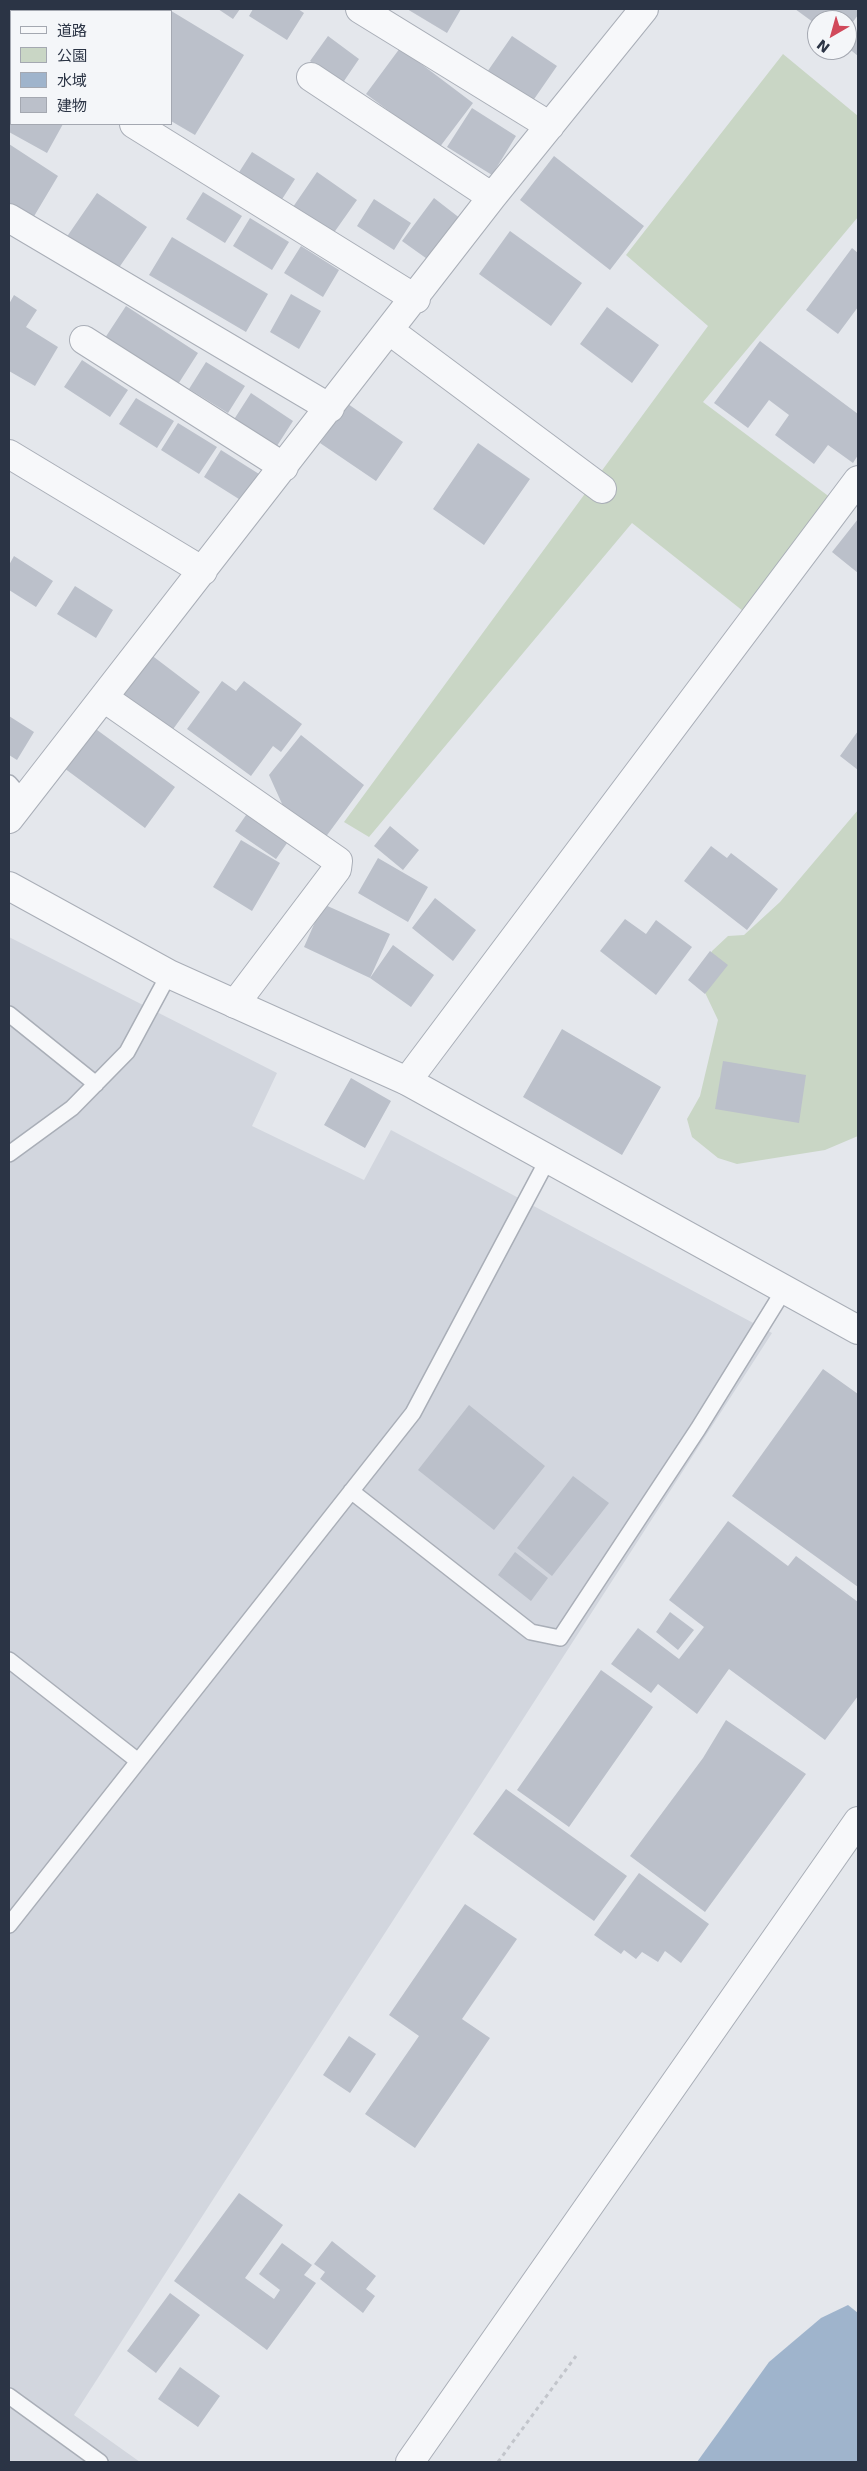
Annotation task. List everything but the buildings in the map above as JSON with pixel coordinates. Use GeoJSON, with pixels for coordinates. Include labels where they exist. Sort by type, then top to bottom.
{"type":"FeatureCollection","features":[{"type":"Feature","properties":{"kind":"street"},"geometry":{"type":"LineString","coordinates":[[360,9],[550,126]]}},
{"type":"Feature","properties":{"kind":"street"},"geometry":{"type":"LineString","coordinates":[[14,801],[104,698],[492,198],[644,9]]}},
{"type":"Feature","properties":{"kind":"street"},"geometry":{"type":"LineString","coordinates":[[311,77],[492,198]]}},
{"type":"Feature","properties":{"kind":"street"},"geometry":{"type":"LineString","coordinates":[[136,125],[416,298]]}},
{"type":"Feature","properties":{"kind":"street"},"geometry":{"type":"LineString","coordinates":[[9,218],[330,408]]}},
{"type":"Feature","properties":{"kind":"street"},"geometry":{"type":"LineString","coordinates":[[390,331],[602,489]]}},
{"type":"Feature","properties":{"kind":"street"},"geometry":{"type":"LineString","coordinates":[[84,340],[284,467]]}},
{"type":"Feature","properties":{"kind":"street"},"geometry":{"type":"LineString","coordinates":[[9,454],[203,570]]}},
{"type":"Feature","properties":{"kind":"street"},"geometry":{"type":"LineString","coordinates":[[406,1081],[858,480]]}},
{"type":"Feature","properties":{"kind":"street"},"geometry":{"type":"LineString","coordinates":[[104,698],[338,861],[337,869],[235,1004]]}},
{"type":"Feature","properties":{"kind":"street"},"geometry":{"type":"LineString","coordinates":[[9,886],[169,974],[406,1081],[858,1330]]}},
{"type":"Feature","properties":{"kind":"street"},"geometry":{"type":"LineString","coordinates":[[410,2462],[858,1822]]}},
{"type":"Feature","properties":{"kind":"lane"},"geometry":{"type":"LineString","coordinates":[[9,1154],[72,1108],[127,1052],[169,974]]}},
{"type":"Feature","properties":{"kind":"lane"},"geometry":{"type":"LineString","coordinates":[[9,1014],[96,1084]]}},
{"type":"Feature","properties":{"kind":"lane"},"geometry":{"type":"LineString","coordinates":[[9,1925],[413,1413],[548,1159]]}},
{"type":"Feature","properties":{"kind":"lane"},"geometry":{"type":"LineString","coordinates":[[351,1491],[531,1632],[560,1638],[698,1428],[784,1290]]}},
{"type":"Feature","properties":{"kind":"lane"},"geometry":{"type":"LineString","coordinates":[[9,1660],[138,1761]]}},
{"type":"Feature","properties":{"kind":"lane"},"geometry":{"type":"LineString","coordinates":[[9,2396],[100,2462]]}},
{"type":"Feature","properties":{"kind":"path"},"geometry":{"type":"LineString","coordinates":[[498,2462],[576,2356]]}},
{"type":"Feature","properties":{"kind":"shaded area"},"geometry":{"type":"Polygon","coordinates":[[[9,937],[277,1073],[252,1126],[364,1180],[391,1130],[772,1333],[74,2415],[140,2462],[9,2462],[9,937]]]}},
{"type":"Feature","properties":{"kind":"green space"},"geometry":{"type":"Polygon","coordinates":[[[783,54],[858,116],[858,217],[703,402],[831,498],[743,611],[632,523],[369,837],[344,822],[708,326],[626,255],[783,54]]]}},
{"type":"Feature","properties":{"kind":"green space"},"geometry":{"type":"Polygon","coordinates":[[[858,810],[858,1136],[825,1150],[737,1164],[718,1158],[692,1137],[687,1119],[700,1096],[718,1020],[699,980],[712,951],[728,936],[744,935],[780,902],[858,810]]]}},
{"type":"Feature","properties":{"kind":"water"},"geometry":{"type":"Polygon","coordinates":[[[848,2305],[858,2313],[858,2462],[697,2462],[769,2362],[821,2318],[848,2305]]]}}]}
